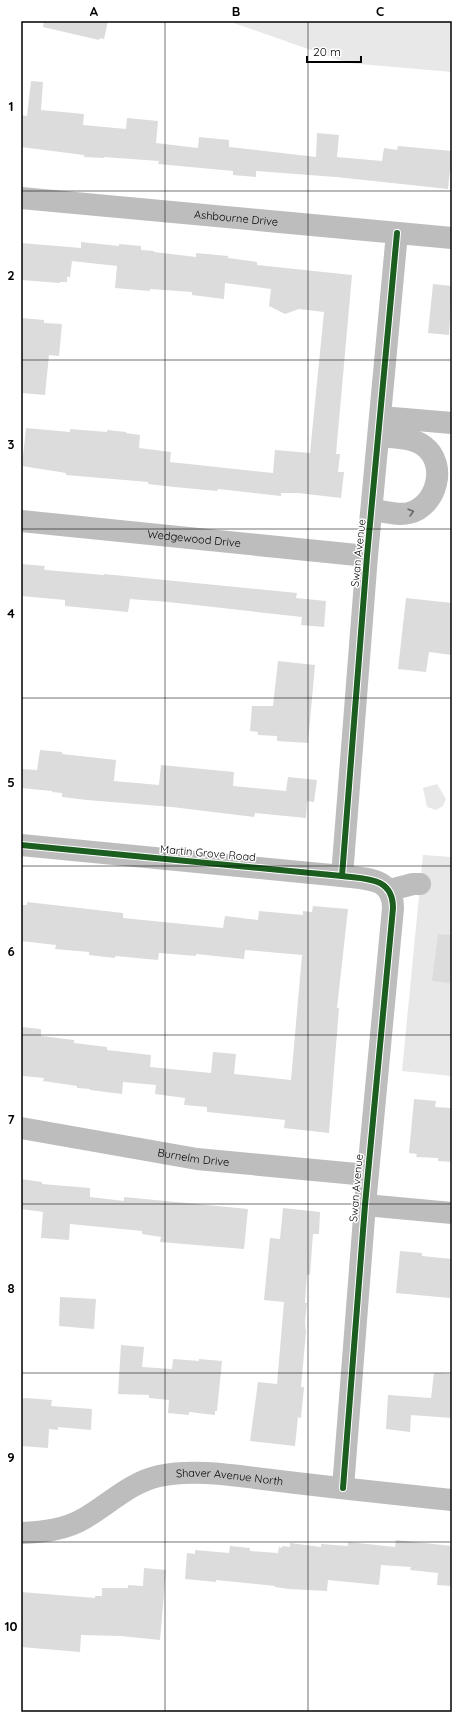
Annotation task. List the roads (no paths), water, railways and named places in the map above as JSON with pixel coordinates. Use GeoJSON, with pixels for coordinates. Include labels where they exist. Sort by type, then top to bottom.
{"type":"FeatureCollection","features":[{"type":"Feature","properties":{"kind":"street","name":"Ashbourne Drive"},"geometry":{"type":"LineString","coordinates":[[21,198],[452,238]]}},
{"type":"Feature","properties":{"kind":"street","name":"Swan Avenue"},"geometry":{"type":"LineString","coordinates":[[342,876],[367,556],[398,233]]}},
{"type":"Feature","properties":{"kind":"street"},"geometry":{"type":"LineString","coordinates":[[380,426],[452,423]]}},
{"type":"Feature","properties":{"kind":"street"},"geometry":{"type":"LineString","coordinates":[[372,510],[408,514],[417,510],[427,502],[435,489],[438,476],[434,460],[425,447],[415,441],[380,426]]}},
{"type":"Feature","properties":{"kind":"street","name":"Wedgewood Drive"},"geometry":{"type":"LineString","coordinates":[[21,521],[367,556]]}},
{"type":"Feature","properties":{"kind":"street","name":"Martin Grove Road"},"geometry":{"type":"LineString","coordinates":[[21,845],[342,876],[373,880],[390,890]]}},
{"type":"Feature","properties":{"kind":"street"},"geometry":{"type":"LineString","coordinates":[[390,890],[413,884],[420,884]]}},
{"type":"Feature","properties":{"kind":"street","name":"Swan Avenue"},"geometry":{"type":"LineString","coordinates":[[343,1488],[367,1175],[394,908],[393,896],[390,890]]}},
{"type":"Feature","properties":{"kind":"street","name":"Burnelm Drive"},"geometry":{"type":"LineString","coordinates":[[21,1128],[197,1159],[367,1175]]}},
{"type":"Feature","properties":{"kind":"street"},"geometry":{"type":"LineString","coordinates":[[365,1205],[452,1213]]}},
{"type":"Feature","properties":{"kind":"street","name":"Shaver Avenue North"},"geometry":{"type":"LineString","coordinates":[[21,1533],[60,1529],[85,1519],[144,1482],[175,1473],[226,1475],[452,1500]]}}]}
